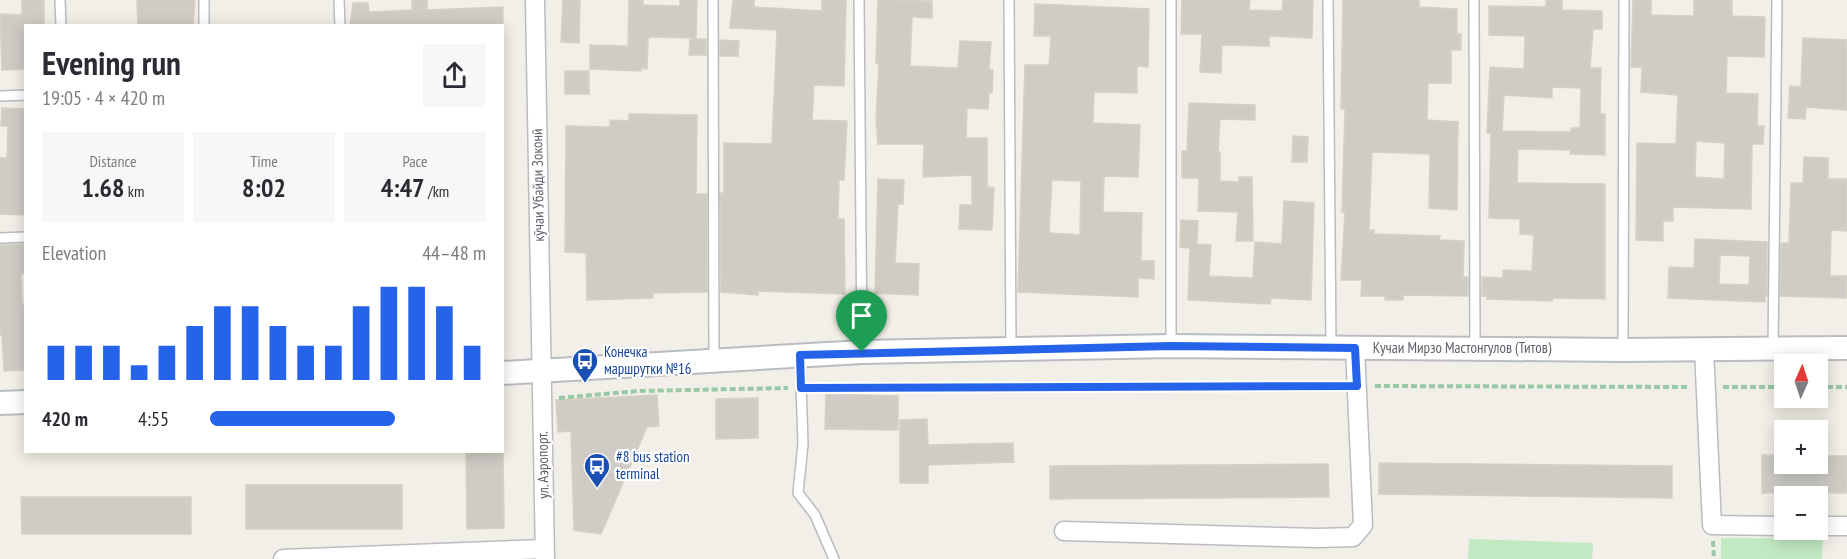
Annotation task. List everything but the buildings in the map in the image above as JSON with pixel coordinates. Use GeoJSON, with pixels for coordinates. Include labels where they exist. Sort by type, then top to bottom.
{"type":"FeatureCollection","features":[{"type":"Feature","properties":{"kind":"street","name":"кӯчаи Убайди Зоконӣ"},"geometry":{"type":"LineString","coordinates":[[535,0],[541,371]]}},
{"type":"Feature","properties":{"kind":"street","name":"Кучаи Мирзо Мастонгулов (Титов)"},"geometry":{"type":"LineString","coordinates":[[504,374],[714,359],[862,352],[1011,349],[1171,346],[1623,350],[1847,348]]}},
{"type":"Feature","properties":{"kind":"street"},"geometry":{"type":"LineString","coordinates":[[1064,531],[1353,537],[1363,525],[1355,348]]}},
{"type":"Feature","properties":{"kind":"street"},"geometry":{"type":"LineString","coordinates":[[1704,349],[1712,525],[1774,526]]}},
{"type":"Feature","properties":{"kind":"street","name":"ул. Аэропорт."},"geometry":{"type":"LineString","coordinates":[[541,371],[545,554]]}},
{"type":"Feature","properties":{"kind":"street"},"geometry":{"type":"LineString","coordinates":[[0,403],[24,402]]}},
{"type":"Feature","properties":{"kind":"street"},"geometry":{"type":"LineString","coordinates":[[1828,526],[1847,526]]}},
{"type":"Feature","properties":{"kind":"street"},"geometry":{"type":"LineString","coordinates":[[283,559],[545,554]]}},
{"type":"Feature","properties":{"kind":"lane"},"geometry":{"type":"LineString","coordinates":[[60,0],[61,24]]}},
{"type":"Feature","properties":{"kind":"lane"},"geometry":{"type":"LineString","coordinates":[[204,0],[204,24]]}},
{"type":"Feature","properties":{"kind":"lane"},"geometry":{"type":"LineString","coordinates":[[339,0],[340,24]]}},
{"type":"Feature","properties":{"kind":"lane"},"geometry":{"type":"LineString","coordinates":[[713,0],[714,359]]}},
{"type":"Feature","properties":{"kind":"lane"},"geometry":{"type":"LineString","coordinates":[[860,0],[862,352]]}},
{"type":"Feature","properties":{"kind":"lane"},"geometry":{"type":"LineString","coordinates":[[1009,0],[1011,349]]}},
{"type":"Feature","properties":{"kind":"lane"},"geometry":{"type":"LineString","coordinates":[[1171,0],[1171,346]]}},
{"type":"Feature","properties":{"kind":"lane"},"geometry":{"type":"LineString","coordinates":[[1328,0],[1330,348]]}},
{"type":"Feature","properties":{"kind":"lane"},"geometry":{"type":"LineString","coordinates":[[1474,0],[1475,348]]}},
{"type":"Feature","properties":{"kind":"lane"},"geometry":{"type":"LineString","coordinates":[[1623,350],[1624,0]]}},
{"type":"Feature","properties":{"kind":"lane"},"geometry":{"type":"LineString","coordinates":[[1773,349],[1777,0]]}},
{"type":"Feature","properties":{"kind":"lane"},"geometry":{"type":"LineString","coordinates":[[0,96],[24,95]]}},
{"type":"Feature","properties":{"kind":"lane"},"geometry":{"type":"LineString","coordinates":[[0,238],[24,237]]}},
{"type":"Feature","properties":{"kind":"lane"},"geometry":{"type":"LineString","coordinates":[[800,355],[803,444],[798,493],[815,515],[834,559]]}},
{"type":"Feature","properties":{"kind":"path"},"geometry":{"type":"LineString","coordinates":[[556,398],[638,392],[801,388],[1774,387]]}},
{"type":"Feature","properties":{"kind":"path"},"geometry":{"type":"LineString","coordinates":[[1828,387],[1847,387]]}},
{"type":"Feature","properties":{"kind":"green space"},"geometry":{"type":"Polygon","coordinates":[[[1721,538],[1823,540],[1822,559],[1721,559],[1721,538]]]}},
{"type":"Feature","properties":{"kind":"green space"},"geometry":{"type":"Polygon","coordinates":[[[1469,539],[1593,543],[1592,559],[1468,559],[1469,539]]]}},
{"type":"Feature","properties":{"kind":"place","name":"Конечка маршрутки №16"},"geometry":{"type":"Point","coordinates":[585,384]}},
{"type":"Feature","properties":{"kind":"place","name":"#8 bus station terminal"},"geometry":{"type":"Point","coordinates":[597,489]}},
{"type":"Feature","properties":{"kind":"route"},"geometry":{"type":"LineString","coordinates":[[1171,346],[1355,348],[1357,386],[801,388],[800,355],[862,352],[1171,346]]}}]}
